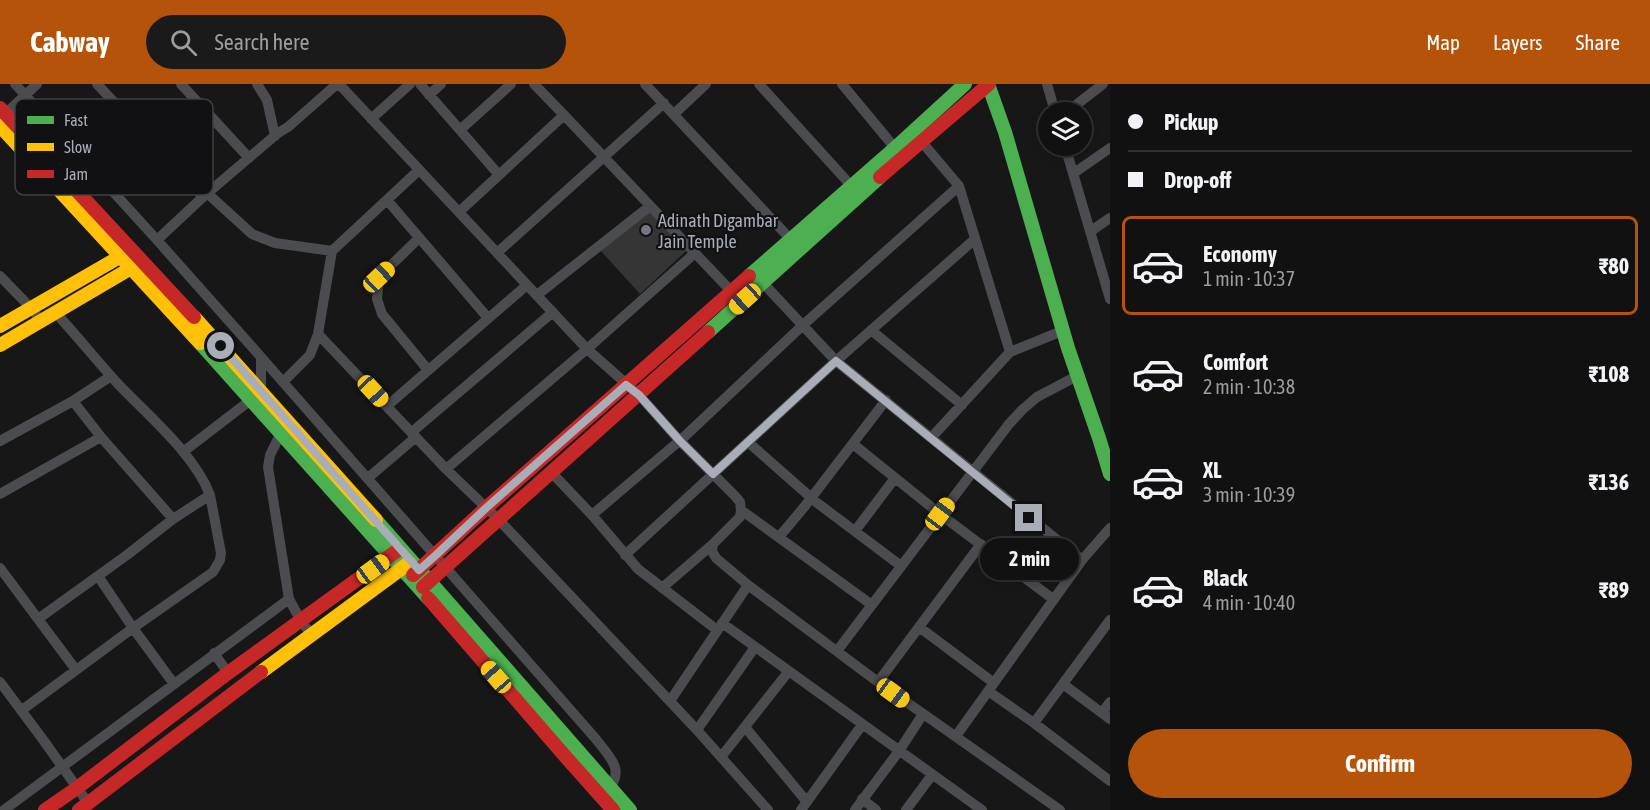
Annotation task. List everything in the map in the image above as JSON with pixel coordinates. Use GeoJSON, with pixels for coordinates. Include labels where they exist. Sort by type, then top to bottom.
{"type":"FeatureCollection","features":[{"type":"Feature","properties":{"kind":"street"},"geometry":{"type":"LineString","coordinates":[[15,84],[30,99]]}},
{"type":"Feature","properties":{"kind":"street"},"geometry":{"type":"LineString","coordinates":[[20,99],[37,84]]}},
{"type":"Feature","properties":{"kind":"street"},"geometry":{"type":"LineString","coordinates":[[97,84],[112,99]]}},
{"type":"Feature","properties":{"kind":"street"},"geometry":{"type":"LineString","coordinates":[[181,84],[195,99]]}},
{"type":"Feature","properties":{"kind":"street"},"geometry":{"type":"LineString","coordinates":[[257,84],[281,132]]}},
{"type":"Feature","properties":{"kind":"street"},"geometry":{"type":"LineString","coordinates":[[213,188],[338,84],[587,349],[639,395],[740,502],[740,517],[662,588]]}},
{"type":"Feature","properties":{"kind":"street"},"geometry":{"type":"LineString","coordinates":[[371,118],[410,84]]}},
{"type":"Feature","properties":{"kind":"street"},"geometry":{"type":"LineString","coordinates":[[420,84],[499,175]]}},
{"type":"Feature","properties":{"kind":"street"},"geometry":{"type":"LineString","coordinates":[[429,95],[441,84]]}},
{"type":"Feature","properties":{"kind":"street"},"geometry":{"type":"LineString","coordinates":[[460,130],[511,84]]}},
{"type":"Feature","properties":{"kind":"street"},"geometry":{"type":"LineString","coordinates":[[534,84],[731,291]]}},
{"type":"Feature","properties":{"kind":"street"},"geometry":{"type":"LineString","coordinates":[[645,84],[795,244]]}},
{"type":"Feature","properties":{"kind":"street"},"geometry":{"type":"LineString","coordinates":[[674,114],[706,84]]}},
{"type":"Feature","properties":{"kind":"street"},"geometry":{"type":"LineString","coordinates":[[759,84],[856,190]]}},
{"type":"Feature","properties":{"kind":"street"},"geometry":{"type":"LineString","coordinates":[[856,190],[895,148],[965,84]]}},
{"type":"Feature","properties":{"kind":"street"},"geometry":{"type":"LineString","coordinates":[[0,682],[77,788],[83,807],[311,634],[436,555],[731,291],[795,244],[856,190],[921,141],[988,84],[1028,208],[1062,331],[1077,376],[1106,440],[1110,474]]}},
{"type":"Feature","properties":{"kind":"street"},"geometry":{"type":"LineString","coordinates":[[1047,84],[1052,102]]}},
{"type":"Feature","properties":{"kind":"street"},"geometry":{"type":"LineString","coordinates":[[1080,102],[1103,84]]}},
{"type":"Feature","properties":{"kind":"street"},"geometry":{"type":"LineString","coordinates":[[849,86],[895,148]]}},
{"type":"Feature","properties":{"kind":"street"},"geometry":{"type":"LineString","coordinates":[[497,253],[664,103]]}},
{"type":"Feature","properties":{"kind":"street"},"geometry":{"type":"LineString","coordinates":[[15,104],[1,116],[15,131]]}},
{"type":"Feature","properties":{"kind":"street"},"geometry":{"type":"LineString","coordinates":[[459,212],[564,115]]}},
{"type":"Feature","properties":{"kind":"street"},"geometry":{"type":"LineString","coordinates":[[213,119],[249,158]]}},
{"type":"Feature","properties":{"kind":"street"},"geometry":{"type":"LineString","coordinates":[[921,141],[959,186],[1010,352]]}},
{"type":"Feature","properties":{"kind":"street"},"geometry":{"type":"LineString","coordinates":[[1074,173],[1110,148]]}},
{"type":"Feature","properties":{"kind":"street"},"geometry":{"type":"LineString","coordinates":[[1068,156],[1108,283],[1110,299]]}},
{"type":"Feature","properties":{"kind":"street"},"geometry":{"type":"LineString","coordinates":[[280,378],[310,355],[318,334],[332,251],[419,170]]}},
{"type":"Feature","properties":{"kind":"street"},"geometry":{"type":"LineString","coordinates":[[592,515],[680,441],[803,325],[959,186]]}},
{"type":"Feature","properties":{"kind":"street"},"geometry":{"type":"LineString","coordinates":[[74,195],[396,552],[610,799],[630,810]]}},
{"type":"Feature","properties":{"kind":"street"},"geometry":{"type":"LineString","coordinates":[[117,195],[436,555],[611,758],[617,773],[610,799]]}},
{"type":"Feature","properties":{"kind":"street"},"geometry":{"type":"LineString","coordinates":[[157,240],[205,195],[252,234],[279,244],[332,251]]}},
{"type":"Feature","properties":{"kind":"street"},"geometry":{"type":"LineString","coordinates":[[387,200],[488,318]]}},
{"type":"Feature","properties":{"kind":"street"},"geometry":{"type":"LineString","coordinates":[[537,295],[650,206]]}},
{"type":"Feature","properties":{"kind":"street"},"geometry":{"type":"LineString","coordinates":[[1091,231],[1110,218]]}},
{"type":"Feature","properties":{"kind":"street"},"geometry":{"type":"LineString","coordinates":[[419,238],[379,277],[377,299],[382,314],[428,370]]}},
{"type":"Feature","properties":{"kind":"street"},"geometry":{"type":"LineString","coordinates":[[625,555],[836,361],[975,239]]}},
{"type":"Feature","properties":{"kind":"street"},"geometry":{"type":"LineString","coordinates":[[425,585],[763,283],[795,244]]}},
{"type":"Feature","properties":{"kind":"street"},"geometry":{"type":"LineString","coordinates":[[0,326],[128,253]]}},
{"type":"Feature","properties":{"kind":"street"},"geometry":{"type":"LineString","coordinates":[[446,469],[695,253]]}},
{"type":"Feature","properties":{"kind":"street"},"geometry":{"type":"LineString","coordinates":[[0,345],[137,264]]}},
{"type":"Feature","properties":{"kind":"street"},"geometry":{"type":"LineString","coordinates":[[0,276],[41,321]]}},
{"type":"Feature","properties":{"kind":"street"},"geometry":{"type":"LineString","coordinates":[[763,283],[836,361],[1082,560]]}},
{"type":"Feature","properties":{"kind":"street"},"geometry":{"type":"LineString","coordinates":[[387,406],[527,285]]}},
{"type":"Feature","properties":{"kind":"street"},"geometry":{"type":"LineString","coordinates":[[22,710],[213,572],[221,553],[207,487],[183,452],[111,376],[55,312]]}},
{"type":"Feature","properties":{"kind":"street"},"geometry":{"type":"LineString","coordinates":[[368,478],[414,434],[553,312]]}},
{"type":"Feature","properties":{"kind":"street"},"geometry":{"type":"LineString","coordinates":[[871,330],[962,405]]}},
{"type":"Feature","properties":{"kind":"street"},"geometry":{"type":"LineString","coordinates":[[931,438],[1010,352],[1062,331]]}},
{"type":"Feature","properties":{"kind":"street"},"geometry":{"type":"LineString","coordinates":[[318,334],[446,469],[498,519],[697,730],[768,810]]}},
{"type":"Feature","properties":{"kind":"street"},"geometry":{"type":"LineString","coordinates":[[183,452],[256,395],[265,361]]}},
{"type":"Feature","properties":{"kind":"street"},"geometry":{"type":"LineString","coordinates":[[0,441],[73,401],[111,376]]}},
{"type":"Feature","properties":{"kind":"street"},"geometry":{"type":"LineString","coordinates":[[837,651],[1009,424],[1037,397],[1077,376]]}},
{"type":"Feature","properties":{"kind":"street"},"geometry":{"type":"LineString","coordinates":[[256,395],[281,433],[396,552]]}},
{"type":"Feature","properties":{"kind":"street"},"geometry":{"type":"LineString","coordinates":[[779,537],[886,400]]}},
{"type":"Feature","properties":{"kind":"street"},"geometry":{"type":"LineString","coordinates":[[73,401],[100,437],[173,519]]}},
{"type":"Feature","properties":{"kind":"street"},"geometry":{"type":"LineString","coordinates":[[281,433],[270,455],[268,467],[289,599],[311,634]]}},
{"type":"Feature","properties":{"kind":"street"},"geometry":{"type":"LineString","coordinates":[[0,494],[100,437]]}},
{"type":"Feature","properties":{"kind":"street"},"geometry":{"type":"LineString","coordinates":[[748,442],[811,498],[901,566]]}},
{"type":"Feature","properties":{"kind":"street"},"geometry":{"type":"LineString","coordinates":[[853,444],[940,514],[1053,599]]}},
{"type":"Feature","properties":{"kind":"street"},"geometry":{"type":"LineString","coordinates":[[552,473],[646,577],[789,671],[932,775],[966,805],[982,810]]}},
{"type":"Feature","properties":{"kind":"street"},"geometry":{"type":"LineString","coordinates":[[855,531],[896,478]]}},
{"type":"Feature","properties":{"kind":"street"},"geometry":{"type":"LineString","coordinates":[[38,619],[173,519],[210,495]]}},
{"type":"Feature","properties":{"kind":"street"},"geometry":{"type":"LineString","coordinates":[[741,510],[872,604]]}},
{"type":"Feature","properties":{"kind":"street"},"geometry":{"type":"LineString","coordinates":[[956,736],[1053,599],[1082,560],[1110,528]]}},
{"type":"Feature","properties":{"kind":"street"},"geometry":{"type":"LineString","coordinates":[[713,544],[712,551],[716,558],[748,585],[878,682],[1060,810]]}},
{"type":"Feature","properties":{"kind":"street"},"geometry":{"type":"LineString","coordinates":[[878,682],[981,544]]}},
{"type":"Feature","properties":{"kind":"street"},"geometry":{"type":"LineString","coordinates":[[45,810],[228,673],[396,552]]}},
{"type":"Feature","properties":{"kind":"street"},"geometry":{"type":"LineString","coordinates":[[0,568],[76,670]]}},
{"type":"Feature","properties":{"kind":"street"},"geometry":{"type":"LineString","coordinates":[[98,576],[174,684]]}},
{"type":"Feature","properties":{"kind":"street"},"geometry":{"type":"LineString","coordinates":[[0,589],[10,582]]}},
{"type":"Feature","properties":{"kind":"street"},"geometry":{"type":"LineString","coordinates":[[670,702],[748,585]]}},
{"type":"Feature","properties":{"kind":"street"},"geometry":{"type":"LineString","coordinates":[[4,810],[289,599]]}},
{"type":"Feature","properties":{"kind":"street"},"geometry":{"type":"LineString","coordinates":[[1034,723],[1110,620]]}},
{"type":"Feature","properties":{"kind":"street"},"geometry":{"type":"LineString","coordinates":[[919,627],[1034,723],[1110,781]]}},
{"type":"Feature","properties":{"kind":"street"},"geometry":{"type":"LineString","coordinates":[[697,730],[755,647]]}},
{"type":"Feature","properties":{"kind":"street"},"geometry":{"type":"LineString","coordinates":[[214,654],[228,673]]}},
{"type":"Feature","properties":{"kind":"street"},"geometry":{"type":"LineString","coordinates":[[721,757],[789,671]]}},
{"type":"Feature","properties":{"kind":"street"},"geometry":{"type":"LineString","coordinates":[[1063,684],[1106,716],[1110,702]]}},
{"type":"Feature","properties":{"kind":"street"},"geometry":{"type":"LineString","coordinates":[[855,810],[923,714]]}},
{"type":"Feature","properties":{"kind":"street"},"geometry":{"type":"LineString","coordinates":[[745,727],[804,806],[862,725]]}},
{"type":"Feature","properties":{"kind":"street"},"geometry":{"type":"LineString","coordinates":[[906,810],[932,775]]}},
{"type":"Feature","properties":{"kind":"street"},"geometry":{"type":"LineString","coordinates":[[862,800],[876,810]]}},
{"type":"Feature","properties":{"kind":"building","name":"Adinath Digambar Jain Temple"},"geometry":{"type":"Polygon","coordinates":[[[647,208],[686,251],[640,294],[601,251],[647,208]]]}},
{"type":"Feature","properties":{"kind":"traffic: fast"},"geometry":{"type":"LineString","coordinates":[[749,276],[965,84]]}},
{"type":"Feature","properties":{"kind":"traffic: fast"},"geometry":{"type":"LineString","coordinates":[[988,84],[1005,132],[1068,348],[1110,474]]}},
{"type":"Feature","properties":{"kind":"traffic: fast"},"geometry":{"type":"LineString","coordinates":[[708,332],[880,177]]}},
{"type":"Feature","properties":{"kind":"traffic: fast"},"geometry":{"type":"LineString","coordinates":[[200,343],[428,598]]}},
{"type":"Feature","properties":{"kind":"traffic: fast"},"geometry":{"type":"LineString","coordinates":[[376,520],[630,810]]}},
{"type":"Feature","properties":{"kind":"traffic: slow"},"geometry":{"type":"LineString","coordinates":[[0,126],[15,142]]}},
{"type":"Feature","properties":{"kind":"traffic: slow"},"geometry":{"type":"LineString","coordinates":[[64,195],[200,343]]}},
{"type":"Feature","properties":{"kind":"traffic: slow"},"geometry":{"type":"LineString","coordinates":[[0,326],[130,251]]}},
{"type":"Feature","properties":{"kind":"traffic: slow"},"geometry":{"type":"LineString","coordinates":[[0,345],[138,264]]}},
{"type":"Feature","properties":{"kind":"traffic: slow"},"geometry":{"type":"LineString","coordinates":[[194,317],[376,520]]}},
{"type":"Feature","properties":{"kind":"traffic: slow"},"geometry":{"type":"LineString","coordinates":[[261,672],[409,563]]}},
{"type":"Feature","properties":{"kind":"traffic: jam"},"geometry":{"type":"LineString","coordinates":[[880,177],[989,84]]}},
{"type":"Feature","properties":{"kind":"traffic: jam"},"geometry":{"type":"LineString","coordinates":[[0,108],[15,124]]}},
{"type":"Feature","properties":{"kind":"traffic: jam"},"geometry":{"type":"LineString","coordinates":[[81,195],[194,317]]}},
{"type":"Feature","properties":{"kind":"traffic: jam"},"geometry":{"type":"LineString","coordinates":[[413,575],[749,276]]}},
{"type":"Feature","properties":{"kind":"traffic: jam"},"geometry":{"type":"LineString","coordinates":[[423,587],[708,332]]}},
{"type":"Feature","properties":{"kind":"traffic: jam"},"geometry":{"type":"LineString","coordinates":[[45,810],[398,550]]}},
{"type":"Feature","properties":{"kind":"traffic: jam"},"geometry":{"type":"LineString","coordinates":[[428,598],[613,810]]}},
{"type":"Feature","properties":{"kind":"traffic: jam"},"geometry":{"type":"LineString","coordinates":[[79,810],[261,672]]}},
{"type":"Feature","properties":{"kind":"place","name":"Adinath Digambar Jain Temple"},"geometry":{"type":"Point","coordinates":[646,230]}},
{"type":"Feature","properties":{"kind":"route"},"geometry":{"type":"LineString","coordinates":[[221,346],[419,570],[626,385],[639,395],[713,474],[836,361],[1029,518]]}}]}
